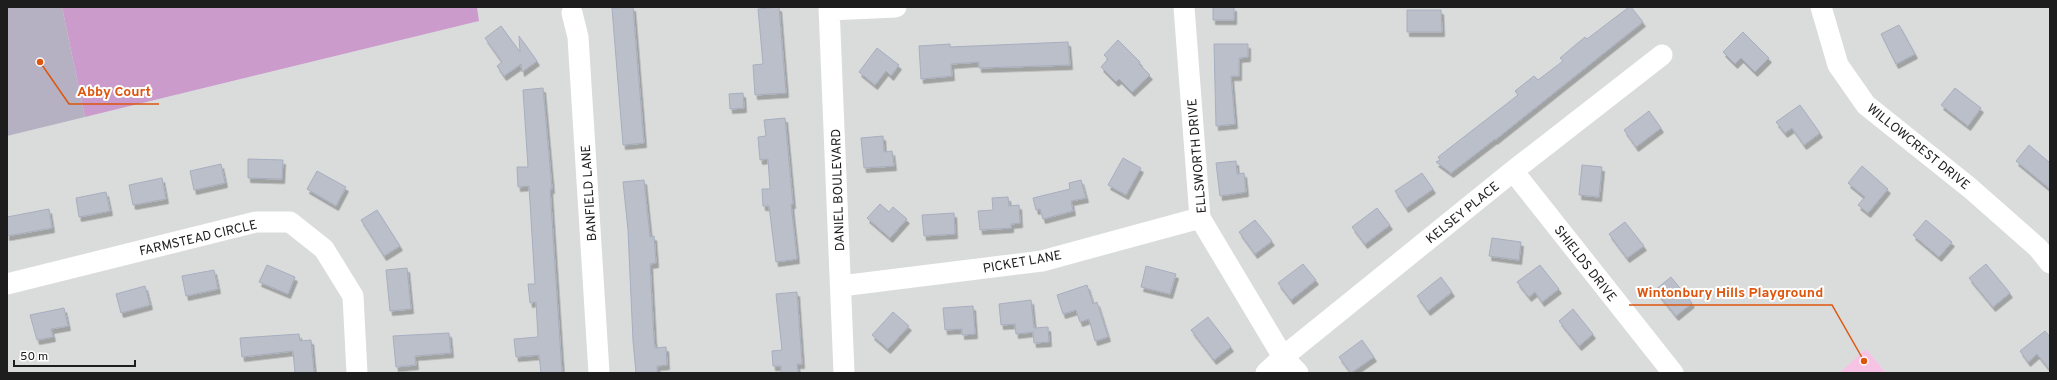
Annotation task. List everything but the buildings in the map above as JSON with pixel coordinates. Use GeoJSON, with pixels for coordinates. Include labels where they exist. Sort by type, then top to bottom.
{"type":"FeatureCollection","features":[{"type":"Feature","properties":{"kind":"street"},"geometry":{"type":"LineString","coordinates":[[829,8],[896,7]]}},
{"type":"Feature","properties":{"kind":"street","name":"ELLSWORTH DRIVE"},"geometry":{"type":"LineString","coordinates":[[1184,7],[1200,218],[1283,357],[1298,373]]}},
{"type":"Feature","properties":{"kind":"street","name":"WILLOWCREST DRIVE"},"geometry":{"type":"LineString","coordinates":[[1821,7],[1838,65],[1866,105],[2046,250]]}},
{"type":"Feature","properties":{"kind":"street","name":"DANIEL BOULEVARD"},"geometry":{"type":"LineString","coordinates":[[829,8],[844,373]]}},
{"type":"Feature","properties":{"kind":"street","name":"BANFIELD LANE"},"geometry":{"type":"LineString","coordinates":[[572,13],[578,37],[600,373]]}},
{"type":"Feature","properties":{"kind":"street","name":"KELSEY PLACE"},"geometry":{"type":"LineString","coordinates":[[1266,373],[1283,357],[1513,171],[1662,55]]}},
{"type":"Feature","properties":{"kind":"street","name":"SHIELDS DRIVE"},"geometry":{"type":"LineString","coordinates":[[1513,171],[1673,373]]}},
{"type":"Feature","properties":{"kind":"street","name":"PICKET LANE"},"geometry":{"type":"LineString","coordinates":[[841,286],[1042,261],[1200,218]]}},
{"type":"Feature","properties":{"kind":"street","name":"FARMSTEAD CIRCLE"},"geometry":{"type":"LineString","coordinates":[[7,284],[256,222],[290,222],[324,250],[353,296],[357,373]]}},
{"type":"Feature","properties":{"kind":"shaded area"},"geometry":{"type":"Polygon","coordinates":[[[7,7],[62,7],[85,117],[7,136],[7,7]]]}},
{"type":"Feature","properties":{"kind":"shaded area"},"geometry":{"type":"Polygon","coordinates":[[[62,7],[477,7],[479,21],[85,117],[62,7]]]}},
{"type":"Feature","properties":{"kind":"shaded area"},"geometry":{"type":"Polygon","coordinates":[[[477,7],[2050,7],[2050,373],[1886,373],[1866,349],[1839,373],[7,373],[7,136],[479,21],[477,7]]]}},
{"type":"Feature","properties":{"kind":"shaded area"},"geometry":{"type":"Polygon","coordinates":[[[1866,349],[1886,373],[1839,373],[1866,349]]]}},
{"type":"Feature","properties":{"kind":"place","name":"Abby Court"},"geometry":{"type":"Point","coordinates":[40,62]}},
{"type":"Feature","properties":{"kind":"place","name":"Wintonbury Hills Playground"},"geometry":{"type":"Point","coordinates":[1864,361]}}]}
